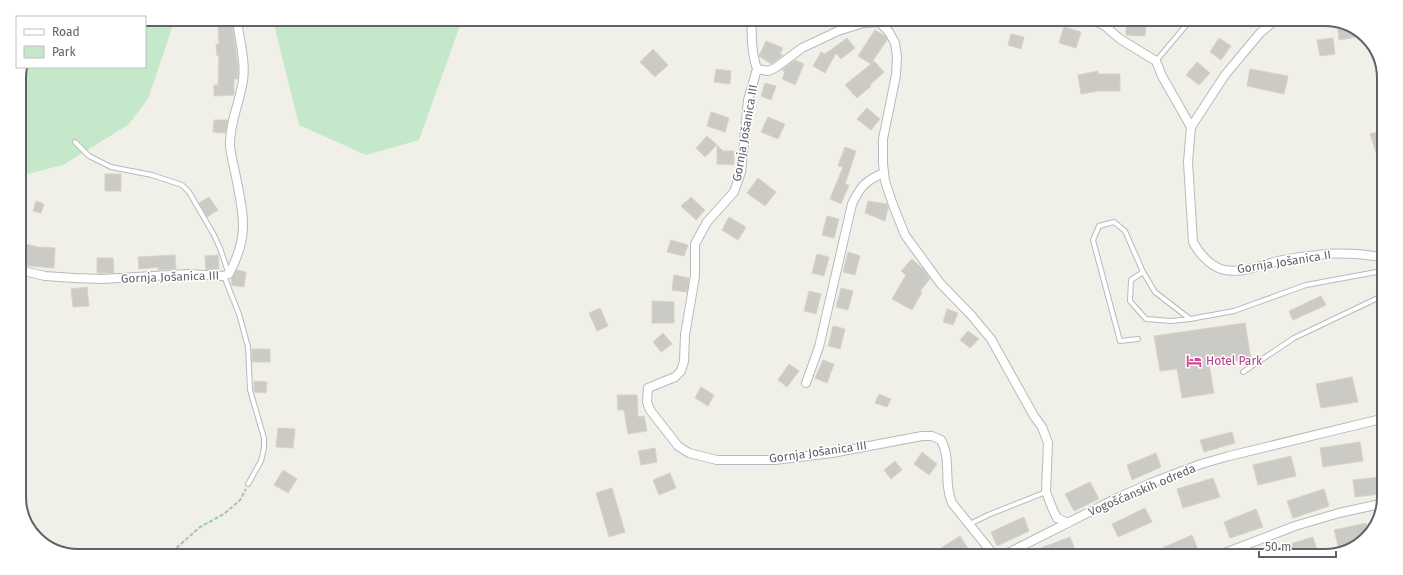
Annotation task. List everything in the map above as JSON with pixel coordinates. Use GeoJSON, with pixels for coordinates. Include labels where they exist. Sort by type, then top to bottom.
{"type":"FeatureCollection","features":[{"type":"Feature","properties":{"kind":"street","name":"Gornja Jošanica III"},"geometry":{"type":"LineString","coordinates":[[26,272],[45,276],[102,279],[188,274],[226,275],[240,248],[244,232],[242,207],[230,148],[230,137],[243,79],[238,26]]}},
{"type":"Feature","properties":{"kind":"street","name":"Gornja Jošanica III"},"geometry":{"type":"LineString","coordinates":[[752,26],[754,60],[757,69],[748,100],[741,172],[734,192],[707,222],[695,244],[695,276],[685,335],[684,361],[681,371],[675,377],[648,388],[647,402],[650,410],[678,446],[689,453],[717,460],[775,460],[832,453],[903,439],[932,436],[941,440],[947,452],[947,483],[952,503],[989,549]]}},
{"type":"Feature","properties":{"kind":"street","name":"Gornja Jošanica III"},"geometry":{"type":"LineString","coordinates":[[757,69],[768,71],[775,68],[802,48],[838,31],[854,26]]}},
{"type":"Feature","properties":{"kind":"street","name":"Gornja Jošanica III"},"geometry":{"type":"LineString","coordinates":[[883,26],[889,32],[895,43],[897,57],[896,75],[883,139],[884,173],[893,205],[905,235],[940,283],[971,314],[991,339],[1034,416],[1042,427],[1048,443],[1046,492],[1057,518],[1068,523]]}},
{"type":"Feature","properties":{"kind":"street"},"geometry":{"type":"LineString","coordinates":[[1105,26],[1120,39],[1156,61],[1162,76],[1191,127]]}},
{"type":"Feature","properties":{"kind":"street","name":"Gornja Jošanica II"},"geometry":{"type":"LineString","coordinates":[[1268,26],[1260,33],[1225,75],[1191,127],[1188,162],[1193,242],[1197,251],[1209,262],[1221,269],[1236,270],[1254,268],[1277,261],[1331,253],[1377,257]]}},
{"type":"Feature","properties":{"kind":"street"},"geometry":{"type":"LineString","coordinates":[[806,383],[819,347],[852,204],[858,191],[867,182],[884,173]]}},
{"type":"Feature","properties":{"kind":"street","name":"Vogošćanskih odreda"},"geometry":{"type":"LineString","coordinates":[[1016,549],[1151,483],[1201,464],[1377,420]]}},
{"type":"Feature","properties":{"kind":"street"},"geometry":{"type":"LineString","coordinates":[[1235,549],[1295,526],[1339,513],[1376,505]]}},
{"type":"Feature","properties":{"kind":"lane"},"geometry":{"type":"LineString","coordinates":[[1156,61],[1185,26]]}},
{"type":"Feature","properties":{"kind":"lane"},"geometry":{"type":"LineString","coordinates":[[75,142],[89,156],[111,167],[152,175],[182,185],[189,192],[214,235],[220,248],[226,275],[248,347],[250,390],[264,438],[264,448],[261,461],[248,484]]}},
{"type":"Feature","properties":{"kind":"lane"},"geometry":{"type":"LineString","coordinates":[[1138,339],[1120,341],[1093,240],[1098,226],[1114,222],[1125,231],[1142,272],[1155,292],[1190,319]]}},
{"type":"Feature","properties":{"kind":"lane"},"geometry":{"type":"LineString","coordinates":[[1142,272],[1131,280],[1130,302],[1146,319],[1171,321],[1234,311],[1306,285],[1377,272]]}},
{"type":"Feature","properties":{"kind":"lane"},"geometry":{"type":"LineString","coordinates":[[1242,372],[1294,338],[1377,298]]}},
{"type":"Feature","properties":{"kind":"lane"},"geometry":{"type":"LineString","coordinates":[[970,524],[1002,509],[1046,492]]}},
{"type":"Feature","properties":{"kind":"path"},"geometry":{"type":"LineString","coordinates":[[175,549],[200,527],[224,514],[240,500],[248,484]]}},
{"type":"Feature","properties":{"kind":"green space"},"geometry":{"type":"Polygon","coordinates":[[[146,26],[173,26],[148,99],[128,125],[63,165],[26,174],[26,75],[27,68],[146,68],[146,26]]]}},
{"type":"Feature","properties":{"kind":"green space"},"geometry":{"type":"Polygon","coordinates":[[[274,26],[460,26],[419,140],[366,155],[299,125],[274,26]]]}},
{"type":"Feature","properties":{"kind":"building"},"geometry":{"type":"Polygon","coordinates":[[[218,26],[232,26],[238,67],[238,79],[234,79],[234,95],[214,96],[214,85],[218,85],[219,56],[217,56],[216,44],[219,44],[218,26]]]}},
{"type":"Feature","properties":{"kind":"building"},"geometry":{"type":"Polygon","coordinates":[[[1126,26],[1146,26],[1145,36],[1126,35],[1126,26]]]}},
{"type":"Feature","properties":{"kind":"building"},"geometry":{"type":"Polygon","coordinates":[[[1064,27],[1081,32],[1076,48],[1059,43],[1064,27]]]}},
{"type":"Feature","properties":{"kind":"building"},"geometry":{"type":"Polygon","coordinates":[[[1338,28],[1357,37],[1339,40],[1338,28]]]}},
{"type":"Feature","properties":{"kind":"building"},"geometry":{"type":"Polygon","coordinates":[[[875,30],[885,36],[887,40],[872,62],[874,61],[884,72],[857,98],[845,85],[871,64],[858,56],[875,30]]]}},
{"type":"Feature","properties":{"kind":"building"},"geometry":{"type":"Polygon","coordinates":[[[1011,34],[1024,37],[1021,49],[1008,45],[1011,34]]]}},
{"type":"Feature","properties":{"kind":"building"},"geometry":{"type":"Polygon","coordinates":[[[847,38],[855,48],[841,59],[836,53],[825,73],[813,66],[821,52],[825,54],[847,38]]]}},
{"type":"Feature","properties":{"kind":"building"},"geometry":{"type":"Polygon","coordinates":[[[1219,38],[1231,46],[1221,60],[1210,52],[1219,38]]]}},
{"type":"Feature","properties":{"kind":"building"},"geometry":{"type":"Polygon","coordinates":[[[1333,38],[1335,54],[1320,56],[1317,40],[1333,38]]]}},
{"type":"Feature","properties":{"kind":"building"},"geometry":{"type":"Polygon","coordinates":[[[766,41],[783,48],[780,54],[783,55],[771,64],[759,56],[766,41]]]}},
{"type":"Feature","properties":{"kind":"building"},"geometry":{"type":"Polygon","coordinates":[[[653,49],[668,65],[655,77],[640,62],[653,49]]]}},
{"type":"Feature","properties":{"kind":"building"},"geometry":{"type":"Polygon","coordinates":[[[795,60],[804,64],[795,85],[782,79],[785,72],[782,70],[795,60]]]}},
{"type":"Feature","properties":{"kind":"building"},"geometry":{"type":"Polygon","coordinates":[[[1197,62],[1210,73],[1199,85],[1186,75],[1197,62]]]}},
{"type":"Feature","properties":{"kind":"building"},"geometry":{"type":"Polygon","coordinates":[[[716,69],[731,71],[730,84],[714,82],[716,69]]]}},
{"type":"Feature","properties":{"kind":"building"},"geometry":{"type":"Polygon","coordinates":[[[1250,69],[1288,76],[1284,94],[1247,86],[1250,69]]]}},
{"type":"Feature","properties":{"kind":"building"},"geometry":{"type":"Polygon","coordinates":[[[1098,71],[1098,74],[1120,74],[1120,91],[1098,91],[1081,94],[1078,75],[1098,71]]]}},
{"type":"Feature","properties":{"kind":"building"},"geometry":{"type":"Polygon","coordinates":[[[765,83],[776,86],[771,100],[761,96],[765,83]]]}},
{"type":"Feature","properties":{"kind":"building"},"geometry":{"type":"Polygon","coordinates":[[[867,108],[880,119],[871,130],[857,119],[867,108]]]}},
{"type":"Feature","properties":{"kind":"building"},"geometry":{"type":"Polygon","coordinates":[[[711,112],[729,118],[725,132],[707,126],[711,112]]]}},
{"type":"Feature","properties":{"kind":"building"},"geometry":{"type":"Polygon","coordinates":[[[768,117],[785,124],[778,139],[761,132],[768,117]]]}},
{"type":"Feature","properties":{"kind":"building"},"geometry":{"type":"Polygon","coordinates":[[[214,120],[228,120],[225,133],[213,132],[214,120]]]}},
{"type":"Feature","properties":{"kind":"building"},"geometry":{"type":"Polygon","coordinates":[[[1377,132],[1377,155],[1370,134],[1377,132]]]}},
{"type":"Feature","properties":{"kind":"building"},"geometry":{"type":"Polygon","coordinates":[[[707,136],[717,145],[705,157],[696,148],[707,136]]]}},
{"type":"Feature","properties":{"kind":"building"},"geometry":{"type":"Polygon","coordinates":[[[717,145],[723,151],[734,151],[734,165],[717,164],[717,145]]]}},
{"type":"Feature","properties":{"kind":"building"},"geometry":{"type":"Polygon","coordinates":[[[845,147],[856,151],[845,184],[849,185],[841,204],[830,199],[843,167],[838,166],[845,147]]]}},
{"type":"Feature","properties":{"kind":"building"},"geometry":{"type":"Polygon","coordinates":[[[105,174],[121,174],[121,191],[105,191],[105,174]]]}},
{"type":"Feature","properties":{"kind":"building"},"geometry":{"type":"Polygon","coordinates":[[[758,178],[776,192],[765,206],[747,193],[758,178]]]}},
{"type":"Feature","properties":{"kind":"building"},"geometry":{"type":"Polygon","coordinates":[[[209,197],[218,210],[207,217],[199,203],[209,197]]]}},
{"type":"Feature","properties":{"kind":"building"},"geometry":{"type":"Polygon","coordinates":[[[691,197],[705,210],[696,220],[681,206],[691,197]]]}},
{"type":"Feature","properties":{"kind":"building"},"geometry":{"type":"Polygon","coordinates":[[[36,201],[44,204],[41,213],[33,211],[36,201]]]}},
{"type":"Feature","properties":{"kind":"building"},"geometry":{"type":"Polygon","coordinates":[[[868,201],[887,204],[888,208],[885,221],[865,213],[868,201]]]}},
{"type":"Feature","properties":{"kind":"building"},"geometry":{"type":"Polygon","coordinates":[[[827,216],[839,219],[834,238],[822,235],[827,216]]]}},
{"type":"Feature","properties":{"kind":"building"},"geometry":{"type":"Polygon","coordinates":[[[729,217],[746,227],[738,240],[722,230],[729,217]]]}},
{"type":"Feature","properties":{"kind":"building"},"geometry":{"type":"Polygon","coordinates":[[[671,240],[688,245],[684,256],[667,252],[671,240]]]}},
{"type":"Feature","properties":{"kind":"building"},"geometry":{"type":"Polygon","coordinates":[[[26,244],[37,247],[55,248],[54,268],[26,266],[26,244]]]}},
{"type":"Feature","properties":{"kind":"building"},"geometry":{"type":"Polygon","coordinates":[[[848,252],[860,256],[855,275],[843,272],[848,252]]]}},
{"type":"Feature","properties":{"kind":"building"},"geometry":{"type":"Polygon","coordinates":[[[817,254],[829,257],[824,276],[812,273],[817,254]]]}},
{"type":"Feature","properties":{"kind":"building"},"geometry":{"type":"Polygon","coordinates":[[[175,255],[176,269],[158,270],[158,267],[139,269],[138,257],[175,255]]]}},
{"type":"Feature","properties":{"kind":"building"},"geometry":{"type":"Polygon","coordinates":[[[218,255],[219,269],[206,270],[205,256],[218,255]]]}},
{"type":"Feature","properties":{"kind":"building"},"geometry":{"type":"Polygon","coordinates":[[[97,258],[113,258],[114,273],[97,273],[97,258]]]}},
{"type":"Feature","properties":{"kind":"building"},"geometry":{"type":"Polygon","coordinates":[[[912,259],[923,269],[930,279],[920,291],[922,292],[912,310],[892,299],[906,275],[901,271],[912,259]]]}},
{"type":"Feature","properties":{"kind":"building"},"geometry":{"type":"Polygon","coordinates":[[[237,270],[246,272],[244,287],[231,285],[232,278],[237,270]]]}},
{"type":"Feature","properties":{"kind":"building"},"geometry":{"type":"Polygon","coordinates":[[[674,275],[689,278],[687,292],[672,290],[674,275]]]}},
{"type":"Feature","properties":{"kind":"building"},"geometry":{"type":"Polygon","coordinates":[[[87,287],[89,306],[73,307],[71,289],[87,287]]]}},
{"type":"Feature","properties":{"kind":"building"},"geometry":{"type":"Polygon","coordinates":[[[841,288],[853,291],[848,310],[836,307],[841,288]]]}},
{"type":"Feature","properties":{"kind":"building"},"geometry":{"type":"Polygon","coordinates":[[[809,291],[821,294],[816,314],[804,311],[809,291]]]}},
{"type":"Feature","properties":{"kind":"building"},"geometry":{"type":"Polygon","coordinates":[[[1321,296],[1326,305],[1293,320],[1289,311],[1321,296]]]}},
{"type":"Feature","properties":{"kind":"building"},"geometry":{"type":"Polygon","coordinates":[[[652,301],[674,302],[674,323],[652,323],[652,301]]]}},
{"type":"Feature","properties":{"kind":"building"},"geometry":{"type":"Polygon","coordinates":[[[600,308],[608,326],[597,331],[589,313],[600,308]]]}},
{"type":"Feature","properties":{"kind":"building"},"geometry":{"type":"Polygon","coordinates":[[[947,309],[958,313],[953,325],[943,322],[947,309]]]}},
{"type":"Feature","properties":{"kind":"building","name":"Hotel Park"},"geometry":{"type":"Polygon","coordinates":[[[1245,323],[1251,359],[1209,364],[1214,393],[1182,398],[1177,369],[1160,371],[1154,336],[1245,323]]]}},
{"type":"Feature","properties":{"kind":"building"},"geometry":{"type":"Polygon","coordinates":[[[833,326],[845,329],[840,349],[828,346],[833,326]]]}},
{"type":"Feature","properties":{"kind":"building"},"geometry":{"type":"Polygon","coordinates":[[[968,331],[979,339],[970,348],[960,340],[968,331]]]}},
{"type":"Feature","properties":{"kind":"building"},"geometry":{"type":"Polygon","coordinates":[[[663,333],[672,344],[661,352],[653,342],[663,333]]]}},
{"type":"Feature","properties":{"kind":"building"},"geometry":{"type":"Polygon","coordinates":[[[252,349],[270,349],[270,362],[252,362],[252,349]]]}},
{"type":"Feature","properties":{"kind":"building"},"geometry":{"type":"Polygon","coordinates":[[[823,360],[834,364],[827,383],[815,378],[823,360]]]}},
{"type":"Feature","properties":{"kind":"building"},"geometry":{"type":"Polygon","coordinates":[[[789,364],[799,371],[787,387],[778,380],[789,364]]]}},
{"type":"Feature","properties":{"kind":"building"},"geometry":{"type":"Polygon","coordinates":[[[1352,377],[1358,402],[1321,408],[1316,384],[1352,377]]]}},
{"type":"Feature","properties":{"kind":"building"},"geometry":{"type":"Polygon","coordinates":[[[254,381],[267,382],[266,393],[254,392],[254,381]]]}},
{"type":"Feature","properties":{"kind":"building"},"geometry":{"type":"Polygon","coordinates":[[[701,387],[714,395],[708,406],[695,398],[701,387]]]}},
{"type":"Feature","properties":{"kind":"building"},"geometry":{"type":"Polygon","coordinates":[[[879,394],[891,399],[887,407],[875,403],[879,394]]]}},
{"type":"Feature","properties":{"kind":"building"},"geometry":{"type":"Polygon","coordinates":[[[617,395],[637,395],[638,417],[644,416],[647,431],[628,434],[624,410],[618,410],[617,395]]]}},
{"type":"Feature","properties":{"kind":"building"},"geometry":{"type":"Polygon","coordinates":[[[278,428],[295,429],[293,448],[276,447],[278,428]]]}},
{"type":"Feature","properties":{"kind":"building"},"geometry":{"type":"Polygon","coordinates":[[[1232,432],[1235,443],[1204,452],[1200,440],[1232,432]]]}},
{"type":"Feature","properties":{"kind":"building"},"geometry":{"type":"Polygon","coordinates":[[[1360,442],[1363,461],[1323,467],[1320,448],[1360,442]]]}},
{"type":"Feature","properties":{"kind":"building"},"geometry":{"type":"Polygon","coordinates":[[[655,448],[657,462],[641,465],[638,451],[655,448]]]}},
{"type":"Feature","properties":{"kind":"building"},"geometry":{"type":"Polygon","coordinates":[[[922,452],[937,464],[929,475],[914,464],[922,452]]]}},
{"type":"Feature","properties":{"kind":"building"},"geometry":{"type":"Polygon","coordinates":[[[1156,453],[1161,467],[1132,480],[1127,465],[1156,453]]]}},
{"type":"Feature","properties":{"kind":"building"},"geometry":{"type":"Polygon","coordinates":[[[1291,456],[1296,476],[1258,485],[1253,465],[1291,456]]]}},
{"type":"Feature","properties":{"kind":"building"},"geometry":{"type":"Polygon","coordinates":[[[895,461],[902,470],[891,479],[884,470],[895,461]]]}},
{"type":"Feature","properties":{"kind":"building"},"geometry":{"type":"Polygon","coordinates":[[[283,470],[297,479],[288,493],[274,485],[283,470]]]}},
{"type":"Feature","properties":{"kind":"building"},"geometry":{"type":"Polygon","coordinates":[[[670,473],[676,488],[659,495],[653,480],[670,473]]]}},
{"type":"Feature","properties":{"kind":"building"},"geometry":{"type":"Polygon","coordinates":[[[1377,477],[1377,494],[1355,497],[1353,480],[1377,477]]]}},
{"type":"Feature","properties":{"kind":"building"},"geometry":{"type":"Polygon","coordinates":[[[1213,478],[1220,497],[1183,508],[1177,489],[1213,478]]]}},
{"type":"Feature","properties":{"kind":"building"},"geometry":{"type":"Polygon","coordinates":[[[1090,482],[1099,499],[1074,511],[1065,494],[1090,482]]]}},
{"type":"Feature","properties":{"kind":"building"},"geometry":{"type":"Polygon","coordinates":[[[612,488],[625,532],[609,537],[596,493],[612,488]]]}},
{"type":"Feature","properties":{"kind":"building"},"geometry":{"type":"Polygon","coordinates":[[[1324,489],[1329,506],[1293,518],[1287,501],[1324,489]]]}},
{"type":"Feature","properties":{"kind":"building"},"geometry":{"type":"Polygon","coordinates":[[[1145,508],[1152,522],[1118,537],[1112,524],[1145,508]]]}},
{"type":"Feature","properties":{"kind":"building"},"geometry":{"type":"Polygon","coordinates":[[[1256,509],[1263,527],[1230,538],[1224,522],[1256,509]]]}},
{"type":"Feature","properties":{"kind":"building"},"geometry":{"type":"Polygon","coordinates":[[[1024,517],[1029,531],[997,546],[991,532],[1024,517]]]}},
{"type":"Feature","properties":{"kind":"building"},"geometry":{"type":"Polygon","coordinates":[[[1366,523],[1367,527],[1354,540],[1338,547],[1334,530],[1366,523]]]}},
{"type":"Feature","properties":{"kind":"building"},"geometry":{"type":"Polygon","coordinates":[[[1192,535],[1198,549],[1160,549],[1192,535]]]}},
{"type":"Feature","properties":{"kind":"building"},"geometry":{"type":"Polygon","coordinates":[[[960,536],[968,549],[939,549],[960,536]]]}},
{"type":"Feature","properties":{"kind":"building"},"geometry":{"type":"Polygon","coordinates":[[[1070,537],[1075,549],[1038,549],[1070,537]]]}},
{"type":"Feature","properties":{"kind":"building"},"geometry":{"type":"Polygon","coordinates":[[[1313,537],[1317,549],[1274,549],[1313,537]]]}},
{"type":"Feature","properties":{"kind":"place","name":"Hotel Park"},"geometry":{"type":"Point","coordinates":[1194,361]}}]}
